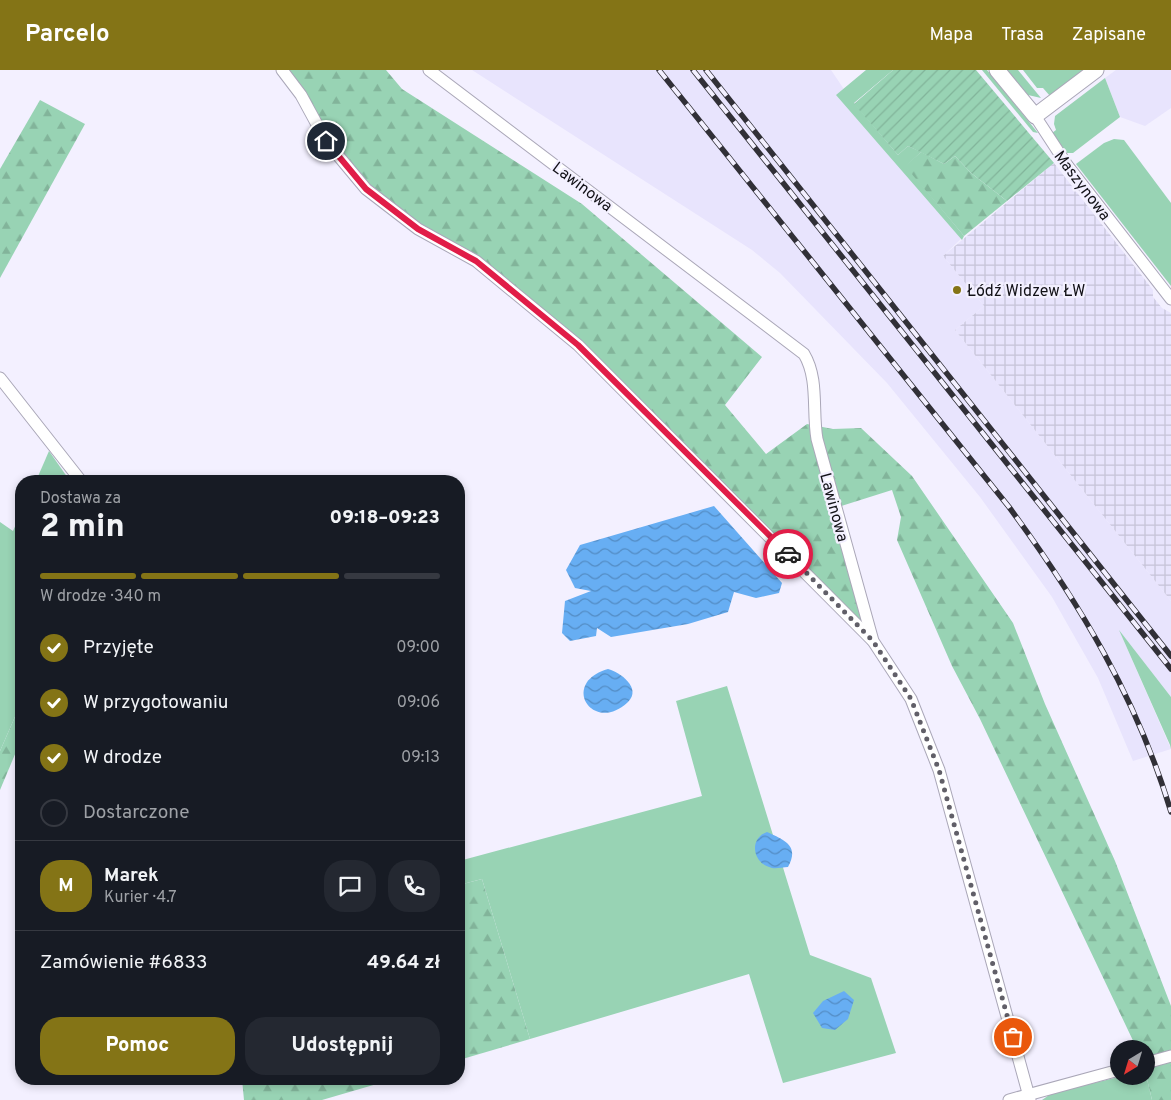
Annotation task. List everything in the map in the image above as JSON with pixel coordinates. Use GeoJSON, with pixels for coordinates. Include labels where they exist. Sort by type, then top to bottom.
{"type":"FeatureCollection","features":[{"type":"Feature","properties":{"kind":"street"},"geometry":{"type":"LineString","coordinates":[[282,70],[301,95],[326,141],[366,189],[418,229],[476,261],[578,345],[873,641]]}},
{"type":"Feature","properties":{"kind":"street","name":"Lawinowa"},"geometry":{"type":"LineString","coordinates":[[429,70],[804,354],[813,378],[814,421],[817,439],[873,641],[911,699],[939,770],[1030,1097]]}},
{"type":"Feature","properties":{"kind":"street","name":"Maszynowa"},"geometry":{"type":"LineString","coordinates":[[997,70],[1035,116],[1067,165],[1171,299]]}},
{"type":"Feature","properties":{"kind":"street"},"geometry":{"type":"LineString","coordinates":[[1035,116],[1096,70]]}},
{"type":"Feature","properties":{"kind":"street"},"geometry":{"type":"LineString","coordinates":[[0,378],[77,475]]}},
{"type":"Feature","properties":{"kind":"street"},"geometry":{"type":"LineString","coordinates":[[1155,1060],[1171,1056]]}},
{"type":"Feature","properties":{"kind":"street"},"geometry":{"type":"LineString","coordinates":[[1009,1100],[1030,1097],[1110,1073]]}},
{"type":"Feature","properties":{"kind":"shaded area"},"geometry":{"type":"Polygon","coordinates":[[[472,70],[831,70],[854,104],[898,155],[921,152],[906,166],[964,236],[943,256],[984,306],[955,330],[1171,601],[1171,697],[1120,632],[1171,749],[1133,761],[1098,678],[1052,597],[980,497],[887,383],[780,273],[752,250],[472,70]]]}},
{"type":"Feature","properties":{"kind":"shaded area"},"geometry":{"type":"Polygon","coordinates":[[[1116,70],[1171,70],[1171,108],[1145,126],[1120,117],[1105,78],[1116,70]]]}},
{"type":"Feature","properties":{"kind":"shaded area"},"geometry":{"type":"Polygon","coordinates":[[[1054,163],[1153,290],[1153,297],[1162,308],[1171,313],[1171,601],[955,330],[984,306],[943,256],[1054,163]]]}},
{"type":"Feature","properties":{"kind":"green space"},"geometry":{"type":"Polygon","coordinates":[[[282,70],[386,70],[402,89],[582,204],[762,357],[725,405],[766,454],[807,424],[833,429],[861,428],[912,476],[1013,623],[1045,704],[1115,861],[1171,1006],[1171,1100],[1152,1100],[1148,1085],[1155,1085],[1155,1040],[1133,1040],[980,719],[952,666],[897,540],[901,517],[892,490],[835,508],[873,641],[578,345],[476,261],[366,189],[282,70]]]}},
{"type":"Feature","properties":{"kind":"green space"},"geometry":{"type":"Polygon","coordinates":[[[866,70],[893,70],[854,103],[898,155],[908,146],[921,152],[906,166],[964,236],[962,240],[836,95],[866,70]]]}},
{"type":"Feature","properties":{"kind":"green space"},"geometry":{"type":"Polygon","coordinates":[[[893,70],[976,70],[1054,163],[1007,201],[971,173],[955,156],[944,164],[908,146],[898,155],[854,104],[893,70]]]}},
{"type":"Feature","properties":{"kind":"green space"},"geometry":{"type":"Polygon","coordinates":[[[982,70],[987,70],[1038,133],[1033,132],[982,70]]]}},
{"type":"Feature","properties":{"kind":"green space"},"geometry":{"type":"Polygon","coordinates":[[[1006,70],[1018,70],[1041,98],[1028,95],[1006,70]]]}},
{"type":"Feature","properties":{"kind":"green space"},"geometry":{"type":"Polygon","coordinates":[[[1023,70],[1085,70],[1050,96],[1043,88],[1037,88],[1023,70]]]}},
{"type":"Feature","properties":{"kind":"green space"},"geometry":{"type":"Polygon","coordinates":[[[1105,78],[1120,117],[1073,153],[1067,153],[1052,133],[1056,130],[1054,124],[1055,116],[1105,78]]]}},
{"type":"Feature","properties":{"kind":"green space"},"geometry":{"type":"Polygon","coordinates":[[[40,100],[85,124],[0,278],[0,169],[40,100]]]}},
{"type":"Feature","properties":{"kind":"green space"},"geometry":{"type":"Polygon","coordinates":[[[1114,139],[1124,140],[1171,203],[1171,286],[1076,164],[1104,143],[1114,139]]]}},
{"type":"Feature","properties":{"kind":"green space"},"geometry":{"type":"Polygon","coordinates":[[[921,152],[944,164],[955,156],[971,173],[1007,201],[964,236],[905,166],[921,152]]]}},
{"type":"Feature","properties":{"kind":"green space"},"geometry":{"type":"Polygon","coordinates":[[[49,451],[66,475],[39,475],[49,451]]]}},
{"type":"Feature","properties":{"kind":"green space"},"geometry":{"type":"Polygon","coordinates":[[[0,522],[13,531],[15,526],[15,717],[0,751],[0,522]]]}},
{"type":"Feature","properties":{"kind":"green space"},"geometry":{"type":"Polygon","coordinates":[[[1119,630],[1171,697],[1171,749],[1170,745],[1119,630]]]}},
{"type":"Feature","properties":{"kind":"green space"},"geometry":{"type":"Polygon","coordinates":[[[727,686],[810,955],[871,978],[896,1053],[783,1083],[749,974],[530,1039],[482,879],[465,883],[465,859],[702,796],[676,701],[727,686]]]}},
{"type":"Feature","properties":{"kind":"green space"},"geometry":{"type":"Polygon","coordinates":[[[15,717],[15,754],[0,790],[0,751],[15,717]]]}},
{"type":"Feature","properties":{"kind":"green space"},"geometry":{"type":"Polygon","coordinates":[[[482,879],[530,1039],[465,1058],[465,883],[482,879]]]}},
{"type":"Feature","properties":{"kind":"green space"},"geometry":{"type":"Polygon","coordinates":[[[1110,1079],[1110,1085],[1148,1085],[1152,1100],[1042,1100],[1052,1093],[1110,1079]]]}},
{"type":"Feature","properties":{"kind":"green space"},"geometry":{"type":"Polygon","coordinates":[[[243,1085],[373,1085],[322,1100],[244,1100],[243,1085]]]}},
{"type":"Feature","properties":{"kind":"water"},"geometry":{"type":"Polygon","coordinates":[[[714,506],[782,583],[779,593],[756,598],[734,592],[728,612],[688,624],[611,637],[597,628],[596,636],[570,641],[562,633],[565,601],[591,591],[575,588],[566,570],[580,545],[714,506]]]}},
{"type":"Feature","properties":{"kind":"water"},"geometry":{"type":"Polygon","coordinates":[[[608,669],[618,673],[628,681],[631,686],[632,697],[615,711],[603,713],[593,710],[586,703],[584,694],[586,685],[593,676],[608,669]]]}},
{"type":"Feature","properties":{"kind":"water"},"geometry":{"type":"Polygon","coordinates":[[[767,832],[784,841],[791,848],[791,860],[788,867],[772,868],[766,866],[757,857],[755,845],[757,840],[767,832]]]}},
{"type":"Feature","properties":{"kind":"water"},"geometry":{"type":"Polygon","coordinates":[[[844,991],[854,1000],[848,1019],[835,1030],[822,1028],[813,1013],[823,1001],[844,991]]]}},
{"type":"Feature","properties":{"kind":"railway"},"geometry":{"type":"LineString","coordinates":[[659,70],[1009,507],[1035,543],[1104,652],[1141,730],[1171,812]]}},
{"type":"Feature","properties":{"kind":"railway"},"geometry":{"type":"LineString","coordinates":[[693,70],[1171,669]]}},
{"type":"Feature","properties":{"kind":"railway"},"geometry":{"type":"LineString","coordinates":[[706,70],[1171,656]]}},
{"type":"Feature","properties":{"kind":"way so far"},"geometry":{"type":"LineString","coordinates":[[788,554],[873,641],[911,699],[939,770],[1013,1037]]}},
{"type":"Feature","properties":{"kind":"place","name":"Łódź Widzew ŁW"},"geometry":{"type":"Point","coordinates":[957,290]}},
{"type":"Feature","properties":{"kind":"route"},"geometry":{"type":"LineString","coordinates":[[326,141],[366,189],[418,229],[476,261],[578,345],[788,554]]}}]}
